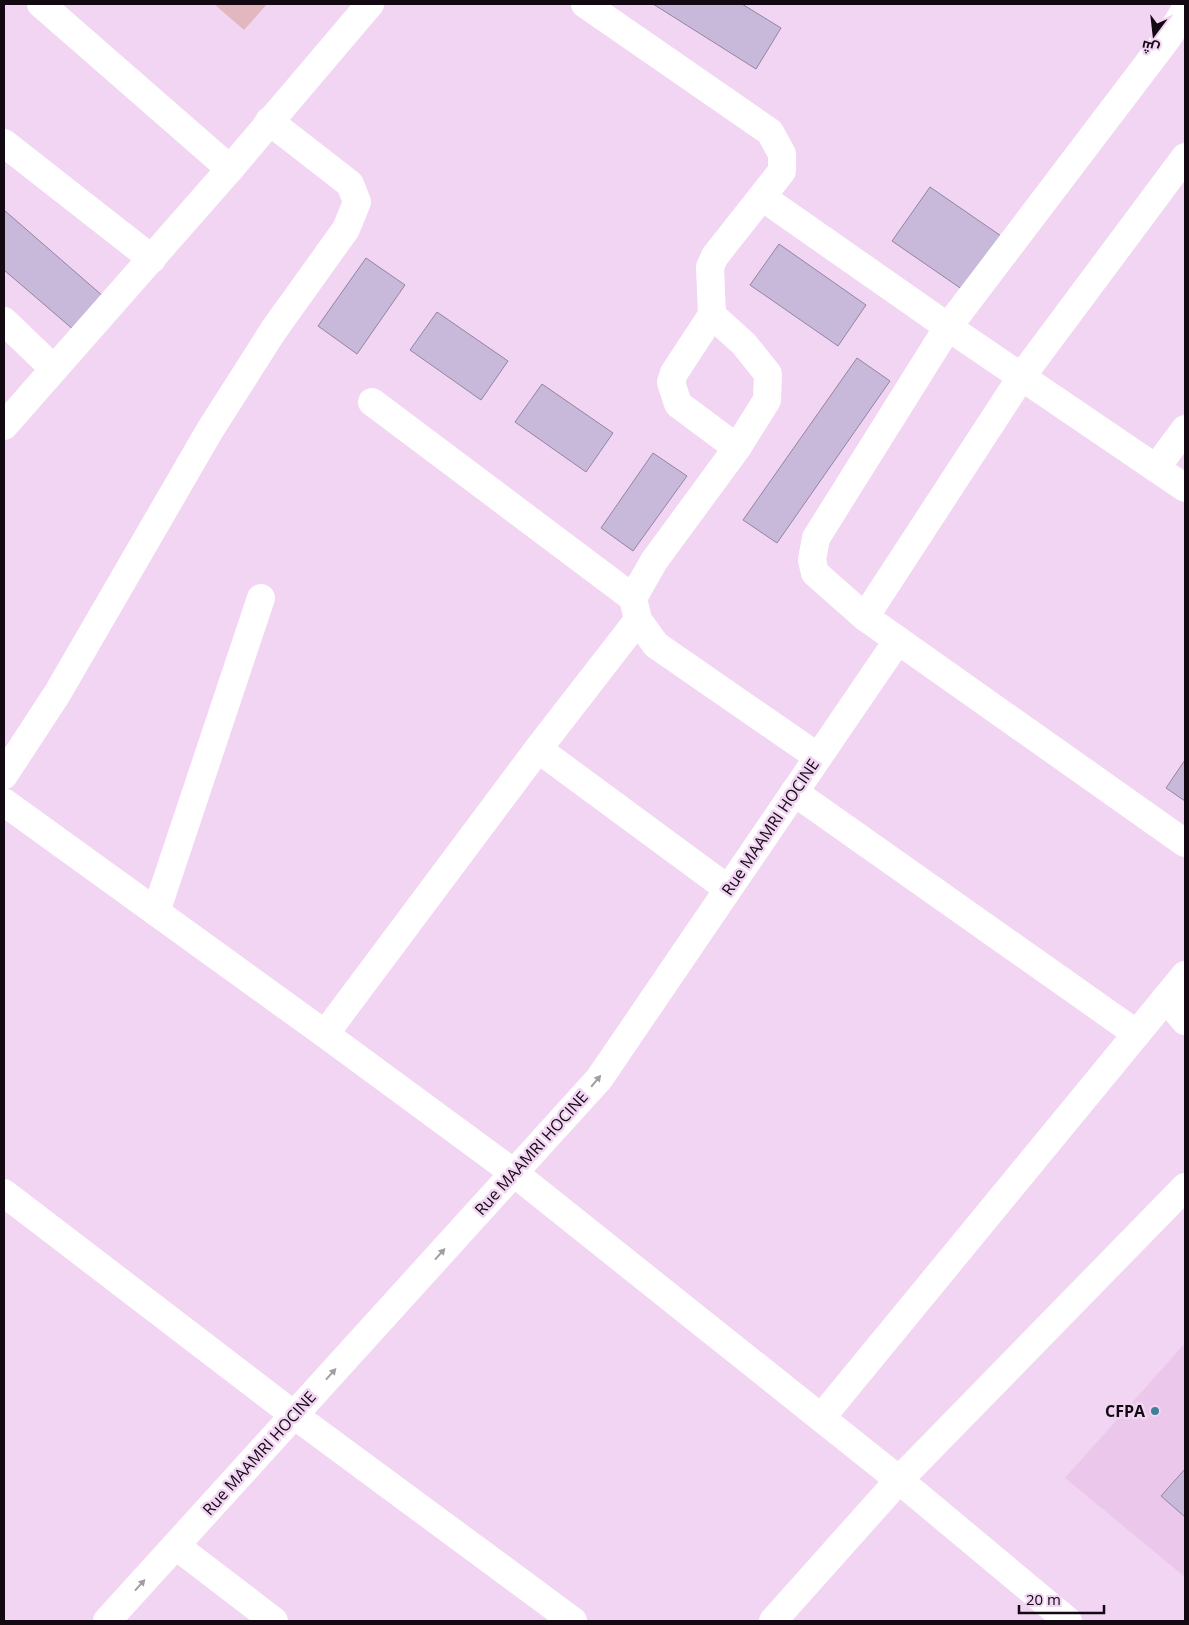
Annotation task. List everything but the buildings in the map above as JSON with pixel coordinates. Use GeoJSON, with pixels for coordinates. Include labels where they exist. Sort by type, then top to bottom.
{"type":"FeatureCollection","features":[{"type":"Feature","properties":{"kind":"street"},"geometry":{"type":"LineString","coordinates":[[41,4],[230,169]]}},
{"type":"Feature","properties":{"kind":"street"},"geometry":{"type":"LineString","coordinates":[[4,426],[152,259],[370,4]]}},
{"type":"Feature","properties":{"kind":"street"},"geometry":{"type":"LineString","coordinates":[[585,4],[770,132],[782,154],[782,171],[715,256],[710,267],[712,315],[674,373],[671,382],[678,404],[737,448]]}},
{"type":"Feature","properties":{"kind":"street"},"geometry":{"type":"LineString","coordinates":[[1185,10],[1177,41],[948,327],[816,538],[812,560],[815,573],[865,617],[1185,843]]}},
{"type":"Feature","properties":{"kind":"street"},"geometry":{"type":"LineString","coordinates":[[4,775],[57,694],[210,430],[273,331],[346,229],[357,202],[350,184],[270,121]]}},
{"type":"Feature","properties":{"kind":"street"},"geometry":{"type":"LineString","coordinates":[[4,143],[152,259]]}},
{"type":"Feature","properties":{"kind":"street"},"geometry":{"type":"LineString","coordinates":[[865,617],[1022,376],[1185,157]]}},
{"type":"Feature","properties":{"kind":"street"},"geometry":{"type":"LineString","coordinates":[[762,197],[948,327],[1185,488]]}},
{"type":"Feature","properties":{"kind":"street"},"geometry":{"type":"LineString","coordinates":[[325,1034],[538,749],[636,609],[654,560],[737,448],[767,400],[768,374],[744,344],[712,315]]}},
{"type":"Feature","properties":{"kind":"street"},"geometry":{"type":"LineString","coordinates":[[4,320],[54,369]]}},
{"type":"Feature","properties":{"kind":"street"},"geometry":{"type":"LineString","coordinates":[[372,402],[636,609],[656,645],[818,757]]}},
{"type":"Feature","properties":{"kind":"street"},"geometry":{"type":"LineString","coordinates":[[1156,468],[1185,429]]}},
{"type":"Feature","properties":{"kind":"street"},"geometry":{"type":"LineString","coordinates":[[156,912],[261,598]]}},
{"type":"Feature","properties":{"kind":"street","name":"Rue MAAMRI HOCINE"},"geometry":{"type":"LineString","coordinates":[[107,1621],[599,1079],[898,640]]}},
{"type":"Feature","properties":{"kind":"street"},"geometry":{"type":"LineString","coordinates":[[538,749],[728,889]]}},
{"type":"Feature","properties":{"kind":"street"},"geometry":{"type":"LineString","coordinates":[[794,792],[1137,1034]]}},
{"type":"Feature","properties":{"kind":"street"},"geometry":{"type":"LineString","coordinates":[[4,802],[514,1173],[899,1480],[1068,1621]]}},
{"type":"Feature","properties":{"kind":"street"},"geometry":{"type":"LineString","coordinates":[[821,1418],[1185,975]]}},
{"type":"Feature","properties":{"kind":"street"},"geometry":{"type":"LineString","coordinates":[[1166,998],[1185,1020]]}},
{"type":"Feature","properties":{"kind":"street"},"geometry":{"type":"LineString","coordinates":[[773,1621],[899,1480],[1185,1187]]}},
{"type":"Feature","properties":{"kind":"street"},"geometry":{"type":"LineString","coordinates":[[4,1193],[294,1415],[573,1621]]}},
{"type":"Feature","properties":{"kind":"street"},"geometry":{"type":"LineString","coordinates":[[176,1546],[274,1621]]}},
{"type":"Feature","properties":{"kind":"shaded area"},"geometry":{"type":"Polygon","coordinates":[[[214,4],[267,4],[244,30],[214,4]]]}},
{"type":"Feature","properties":{"kind":"shaded area","name":"CFPA"},"geometry":{"type":"Polygon","coordinates":[[[1185,1343],[1185,1577],[1065,1478],[1185,1343]]]}},
{"type":"Feature","properties":{"kind":"place","name":"CFPA"},"geometry":{"type":"Point","coordinates":[1155,1411]}}]}
